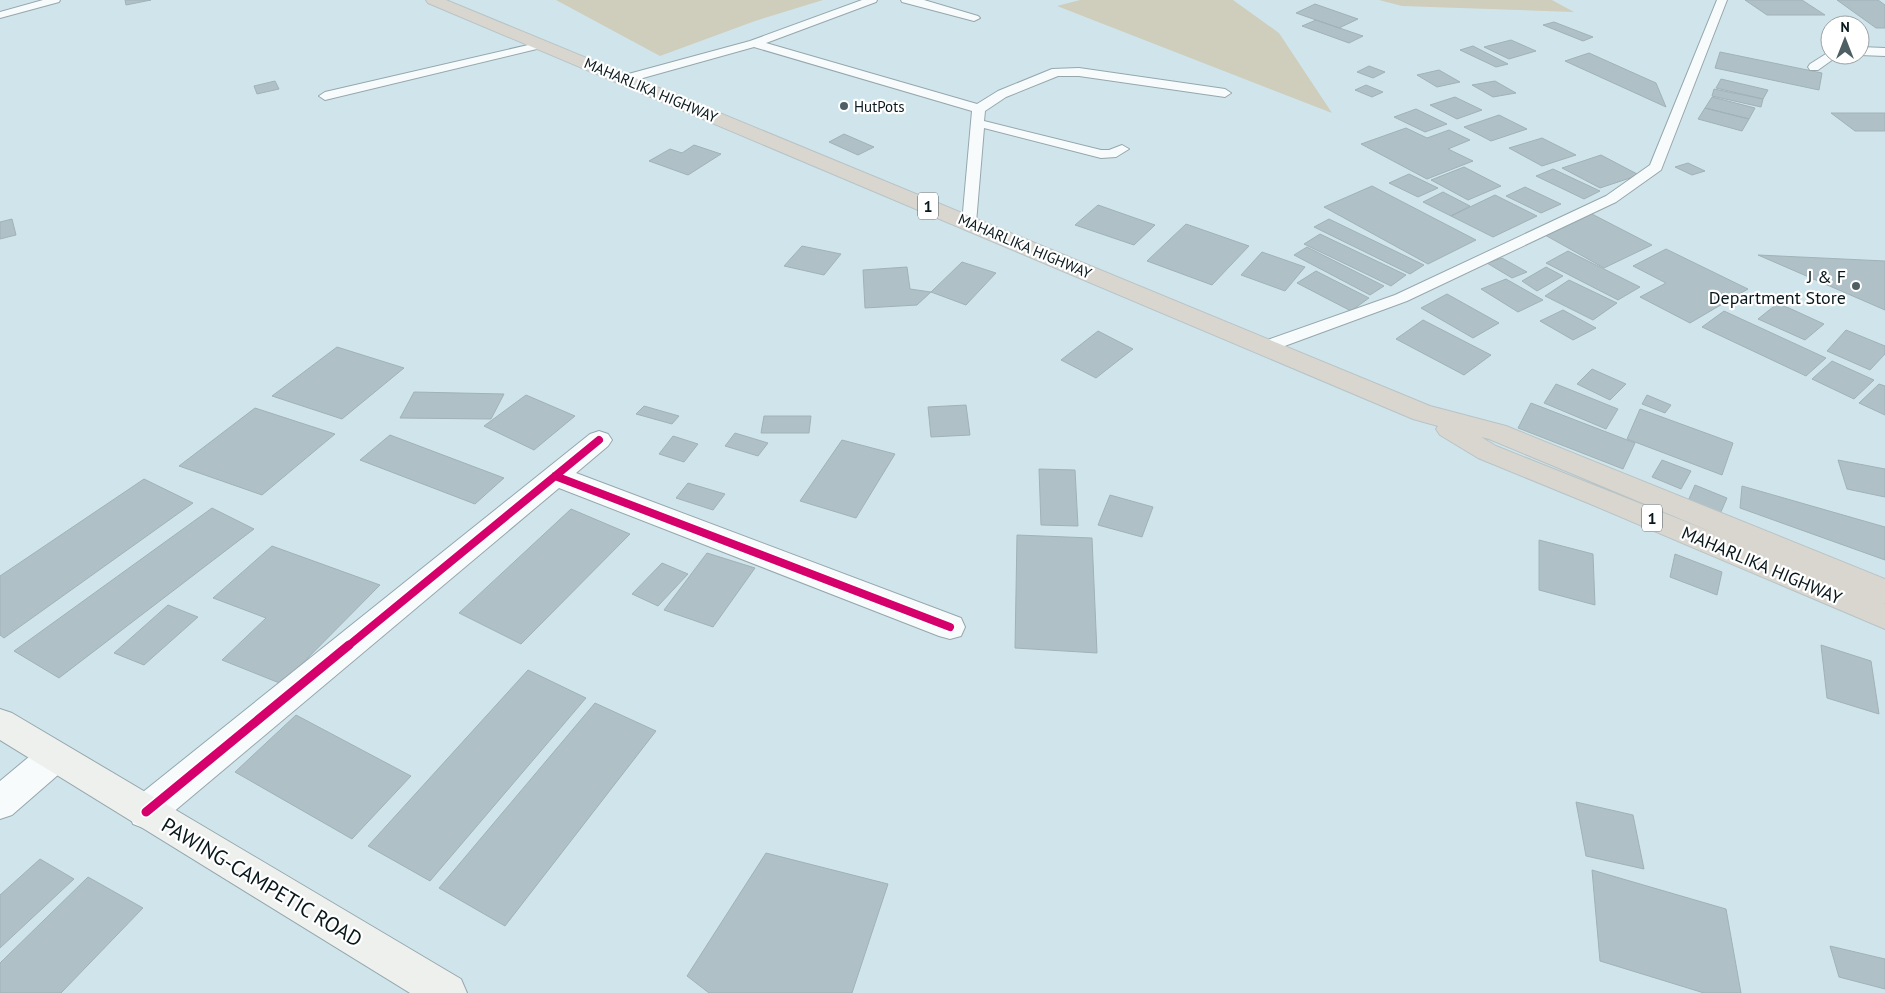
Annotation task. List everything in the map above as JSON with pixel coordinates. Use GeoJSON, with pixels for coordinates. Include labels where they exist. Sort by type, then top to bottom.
{"type":"FeatureCollection","features":[{"type":"Feature","properties":{"kind":"highway","name":"MAHARLIKA HIGHWAY"},"geometry":{"type":"LineString","coordinates":[[433,0],[1422,413],[1487,452],[1598,496],[1885,616]]}},
{"type":"Feature","properties":{"kind":"highway","name":"MAHARLIKA HIGHWAY"},"geometry":{"type":"LineString","coordinates":[[1422,413],[1497,432],[1885,592]]}},
{"type":"Feature","properties":{"kind":"street"},"geometry":{"type":"LineString","coordinates":[[146,812],[599,440]]}},
{"type":"Feature","properties":{"kind":"street"},"geometry":{"type":"LineString","coordinates":[[554,476],[950,628]]}},
{"type":"Feature","properties":{"kind":"street","name":"PAWING-CAMPETIC ROAD"},"geometry":{"type":"LineString","coordinates":[[0,724],[447,993]]}},
{"type":"Feature","properties":{"kind":"street"},"geometry":{"type":"LineString","coordinates":[[0,803],[54,757]]}},
{"type":"Feature","properties":{"kind":"lane"},"geometry":{"type":"LineString","coordinates":[[0,14],[55,0]]}},
{"type":"Feature","properties":{"kind":"lane"},"geometry":{"type":"LineString","coordinates":[[626,79],[754,43],[872,0]]}},
{"type":"Feature","properties":{"kind":"lane"},"geometry":{"type":"LineString","coordinates":[[906,0],[974,18]]}},
{"type":"Feature","properties":{"kind":"lane"},"geometry":{"type":"LineString","coordinates":[[1265,347],[1401,298],[1611,199],[1656,167],[1722,0]]}},
{"type":"Feature","properties":{"kind":"lane"},"geometry":{"type":"LineString","coordinates":[[754,43],[1101,154],[1111,154],[1122,149]]}},
{"type":"Feature","properties":{"kind":"lane"},"geometry":{"type":"LineString","coordinates":[[325,96],[541,44]]}},
{"type":"Feature","properties":{"kind":"lane"},"geometry":{"type":"LineString","coordinates":[[1870,52],[1885,52]]}},
{"type":"Feature","properties":{"kind":"lane"},"geometry":{"type":"LineString","coordinates":[[1814,67],[1820,63]]}},
{"type":"Feature","properties":{"kind":"lane"},"geometry":{"type":"LineString","coordinates":[[969,223],[978,116],[1002,94],[1056,72],[1079,72],[1225,93]]}},
{"type":"Feature","properties":{"kind":"shaded area"},"geometry":{"type":"Polygon","coordinates":[[[556,0],[823,0],[755,21],[660,56],[556,0]]]}},
{"type":"Feature","properties":{"kind":"shaded area"},"geometry":{"type":"Polygon","coordinates":[[[1080,0],[1233,0],[1279,33],[1332,113],[1057,6],[1080,0]]]}},
{"type":"Feature","properties":{"kind":"shaded area"},"geometry":{"type":"Polygon","coordinates":[[[1379,0],[1552,0],[1574,12],[1402,6],[1379,0]]]}},
{"type":"Feature","properties":{"kind":"building"},"geometry":{"type":"Polygon","coordinates":[[[125,0],[151,0],[126,5],[125,0]]]}},
{"type":"Feature","properties":{"kind":"building"},"geometry":{"type":"Polygon","coordinates":[[[1745,0],[1802,0],[1825,15],[1820,15],[1767,15],[1745,0]]]}},
{"type":"Feature","properties":{"kind":"building"},"geometry":{"type":"Polygon","coordinates":[[[1837,0],[1878,0],[1885,5],[1885,28],[1876,28],[1870,24],[1870,15],[1858,15],[1837,0]]]}},
{"type":"Feature","properties":{"kind":"building"},"geometry":{"type":"Polygon","coordinates":[[[1315,4],[1358,19],[1339,28],[1296,13],[1315,4]]]}},
{"type":"Feature","properties":{"kind":"building"},"geometry":{"type":"Polygon","coordinates":[[[1316,20],[1363,36],[1349,43],[1302,26],[1316,20]]]}},
{"type":"Feature","properties":{"kind":"building"},"geometry":{"type":"Polygon","coordinates":[[[1554,22],[1593,37],[1583,41],[1543,25],[1554,22]]]}},
{"type":"Feature","properties":{"kind":"building"},"geometry":{"type":"Polygon","coordinates":[[[1511,40],[1536,51],[1509,59],[1484,47],[1511,40]]]}},
{"type":"Feature","properties":{"kind":"building"},"geometry":{"type":"Polygon","coordinates":[[[1473,46],[1508,64],[1496,67],[1460,50],[1473,46]]]}},
{"type":"Feature","properties":{"kind":"building"},"geometry":{"type":"Polygon","coordinates":[[[1720,52],[1822,73],[1819,90],[1715,68],[1720,52]]]}},
{"type":"Feature","properties":{"kind":"building"},"geometry":{"type":"Polygon","coordinates":[[[1589,53],[1656,83],[1666,107],[1565,61],[1589,53]]]}},
{"type":"Feature","properties":{"kind":"building"},"geometry":{"type":"Polygon","coordinates":[[[1369,66],[1385,72],[1373,78],[1357,72],[1369,66]]]}},
{"type":"Feature","properties":{"kind":"building"},"geometry":{"type":"Polygon","coordinates":[[[1439,70],[1460,82],[1437,87],[1417,75],[1439,70]]]}},
{"type":"Feature","properties":{"kind":"building"},"geometry":{"type":"Polygon","coordinates":[[[1721,79],[1768,90],[1763,99],[1716,88],[1721,79]]]}},
{"type":"Feature","properties":{"kind":"building"},"geometry":{"type":"Polygon","coordinates":[[[275,81],[279,89],[257,94],[254,86],[275,81]]]}},
{"type":"Feature","properties":{"kind":"building"},"geometry":{"type":"Polygon","coordinates":[[[1495,81],[1516,93],[1493,97],[1472,85],[1495,81]]]}},
{"type":"Feature","properties":{"kind":"building"},"geometry":{"type":"Polygon","coordinates":[[[1366,85],[1383,92],[1372,97],[1355,90],[1366,85]]]}},
{"type":"Feature","properties":{"kind":"building"},"geometry":{"type":"Polygon","coordinates":[[[1714,89],[1763,99],[1761,107],[1712,96],[1714,89]]]}},
{"type":"Feature","properties":{"kind":"building"},"geometry":{"type":"Polygon","coordinates":[[[1455,97],[1482,110],[1457,119],[1430,105],[1455,97]]]}},
{"type":"Feature","properties":{"kind":"building"},"geometry":{"type":"Polygon","coordinates":[[[1712,97],[1755,108],[1749,119],[1705,108],[1712,97]]]}},
{"type":"Feature","properties":{"kind":"building"},"geometry":{"type":"Polygon","coordinates":[[[1705,108],[1749,119],[1742,131],[1698,119],[1705,108]]]}},
{"type":"Feature","properties":{"kind":"building"},"geometry":{"type":"Polygon","coordinates":[[[1416,109],[1447,124],[1425,132],[1394,117],[1416,109]]]}},
{"type":"Feature","properties":{"kind":"building"},"geometry":{"type":"Polygon","coordinates":[[[1831,113],[1885,113],[1885,131],[1855,131],[1831,113]]]}},
{"type":"Feature","properties":{"kind":"building"},"geometry":{"type":"Polygon","coordinates":[[[1499,115],[1527,129],[1491,141],[1464,127],[1499,115]]]}},
{"type":"Feature","properties":{"kind":"building"},"geometry":{"type":"Polygon","coordinates":[[[1406,128],[1427,138],[1449,130],[1470,140],[1448,149],[1473,161],[1427,179],[1361,144],[1406,128]]]}},
{"type":"Feature","properties":{"kind":"building"},"geometry":{"type":"Polygon","coordinates":[[[844,134],[874,147],[858,155],[829,142],[844,134]]]}},
{"type":"Feature","properties":{"kind":"building"},"geometry":{"type":"Polygon","coordinates":[[[1542,138],[1576,155],[1542,166],[1509,148],[1542,138]]]}},
{"type":"Feature","properties":{"kind":"building"},"geometry":{"type":"Polygon","coordinates":[[[694,145],[721,154],[688,175],[649,161],[670,149],[682,153],[694,145]]]}},
{"type":"Feature","properties":{"kind":"building"},"geometry":{"type":"Polygon","coordinates":[[[1601,155],[1639,175],[1600,188],[1562,168],[1601,155]]]}},
{"type":"Feature","properties":{"kind":"building"},"geometry":{"type":"Polygon","coordinates":[[[1688,163],[1705,171],[1692,175],[1675,167],[1688,163]]]}},
{"type":"Feature","properties":{"kind":"building"},"geometry":{"type":"Polygon","coordinates":[[[1464,167],[1501,186],[1468,200],[1431,180],[1464,167]]]}},
{"type":"Feature","properties":{"kind":"building"},"geometry":{"type":"Polygon","coordinates":[[[1553,169],[1600,191],[1584,199],[1536,176],[1553,169]]]}},
{"type":"Feature","properties":{"kind":"building"},"geometry":{"type":"Polygon","coordinates":[[[1409,174],[1438,188],[1418,197],[1389,183],[1409,174]]]}},
{"type":"Feature","properties":{"kind":"building"},"geometry":{"type":"Polygon","coordinates":[[[1372,186],[1476,240],[1428,264],[1324,207],[1372,186]]]}},
{"type":"Feature","properties":{"kind":"building"},"geometry":{"type":"Polygon","coordinates":[[[1525,187],[1561,204],[1541,213],[1506,196],[1525,187]]]}},
{"type":"Feature","properties":{"kind":"building"},"geometry":{"type":"Polygon","coordinates":[[[1443,192],[1470,206],[1451,216],[1423,202],[1443,192]]]}},
{"type":"Feature","properties":{"kind":"building"},"geometry":{"type":"Polygon","coordinates":[[[1495,195],[1537,216],[1493,237],[1451,216],[1495,195]]]}},
{"type":"Feature","properties":{"kind":"building"},"geometry":{"type":"Polygon","coordinates":[[[1098,205],[1155,225],[1134,245],[1075,225],[1098,205]]]}},
{"type":"Feature","properties":{"kind":"building"},"geometry":{"type":"Polygon","coordinates":[[[1588,212],[1652,245],[1604,268],[1545,235],[1588,212]]]}},
{"type":"Feature","properties":{"kind":"building"},"geometry":{"type":"Polygon","coordinates":[[[12,219],[16,235],[0,239],[0,222],[12,219]]]}},
{"type":"Feature","properties":{"kind":"building"},"geometry":{"type":"Polygon","coordinates":[[[1329,219],[1424,265],[1410,274],[1314,227],[1329,219]]]}},
{"type":"Feature","properties":{"kind":"building"},"geometry":{"type":"Polygon","coordinates":[[[1186,224],[1249,246],[1212,285],[1147,261],[1186,224]]]}},
{"type":"Feature","properties":{"kind":"building"},"geometry":{"type":"Polygon","coordinates":[[[1320,234],[1406,275],[1391,286],[1304,244],[1320,234]]]}},
{"type":"Feature","properties":{"kind":"building"},"geometry":{"type":"Polygon","coordinates":[[[802,246],[841,254],[824,275],[784,266],[802,246]]]}},
{"type":"Feature","properties":{"kind":"building"},"geometry":{"type":"Polygon","coordinates":[[[1307,247],[1384,286],[1370,295],[1294,255],[1307,247]]]}},
{"type":"Feature","properties":{"kind":"building"},"geometry":{"type":"Polygon","coordinates":[[[1666,249],[1748,289],[1690,323],[1640,297],[1666,283],[1633,266],[1666,249]]]}},
{"type":"Feature","properties":{"kind":"building"},"geometry":{"type":"Polygon","coordinates":[[[1568,251],[1640,287],[1618,300],[1546,263],[1568,251]]]}},
{"type":"Feature","properties":{"kind":"building"},"geometry":{"type":"Polygon","coordinates":[[[1262,252],[1305,267],[1285,291],[1241,275],[1262,252]]]}},
{"type":"Feature","properties":{"kind":"building","name":"J & F Department Store"},"geometry":{"type":"Polygon","coordinates":[[[1758,255],[1885,261],[1885,310],[1758,255]]]}},
{"type":"Feature","properties":{"kind":"building"},"geometry":{"type":"Polygon","coordinates":[[[1502,258],[1527,272],[1512,278],[1487,263],[1502,258]]]}},
{"type":"Feature","properties":{"kind":"building"},"geometry":{"type":"Polygon","coordinates":[[[962,262],[996,273],[966,305],[931,292],[962,262]]]}},
{"type":"Feature","properties":{"kind":"building"},"geometry":{"type":"Polygon","coordinates":[[[907,267],[910,289],[931,292],[917,305],[865,308],[863,270],[907,267]]]}},
{"type":"Feature","properties":{"kind":"building"},"geometry":{"type":"Polygon","coordinates":[[[1546,267],[1563,276],[1537,291],[1522,281],[1546,267]]]}},
{"type":"Feature","properties":{"kind":"building"},"geometry":{"type":"Polygon","coordinates":[[[1316,271],[1369,298],[1351,311],[1297,283],[1316,271]]]}},
{"type":"Feature","properties":{"kind":"building"},"geometry":{"type":"Polygon","coordinates":[[[1506,279],[1543,300],[1518,312],[1481,289],[1506,279]]]}},
{"type":"Feature","properties":{"kind":"building"},"geometry":{"type":"Polygon","coordinates":[[[1569,280],[1617,303],[1593,320],[1545,296],[1569,280]]]}},
{"type":"Feature","properties":{"kind":"building"},"geometry":{"type":"Polygon","coordinates":[[[1447,294],[1499,323],[1473,338],[1421,308],[1447,294]]]}},
{"type":"Feature","properties":{"kind":"building"},"geometry":{"type":"Polygon","coordinates":[[[1778,303],[1824,324],[1805,340],[1758,319],[1778,303]]]}},
{"type":"Feature","properties":{"kind":"building"},"geometry":{"type":"Polygon","coordinates":[[[1563,310],[1596,328],[1573,340],[1540,321],[1563,310]]]}},
{"type":"Feature","properties":{"kind":"building"},"geometry":{"type":"Polygon","coordinates":[[[1724,311],[1826,358],[1806,376],[1702,327],[1724,311]]]}},
{"type":"Feature","properties":{"kind":"building"},"geometry":{"type":"Polygon","coordinates":[[[1423,320],[1491,355],[1464,375],[1396,339],[1423,320]]]}},
{"type":"Feature","properties":{"kind":"building"},"geometry":{"type":"Polygon","coordinates":[[[1846,330],[1885,346],[1885,354],[1870,370],[1827,351],[1846,330]]]}},
{"type":"Feature","properties":{"kind":"building"},"geometry":{"type":"Polygon","coordinates":[[[1098,331],[1133,349],[1096,378],[1061,360],[1098,331]]]}},
{"type":"Feature","properties":{"kind":"building"},"geometry":{"type":"Polygon","coordinates":[[[337,347],[404,368],[342,419],[272,396],[337,347]]]}},
{"type":"Feature","properties":{"kind":"building"},"geometry":{"type":"Polygon","coordinates":[[[1832,361],[1874,380],[1854,399],[1812,379],[1832,361]]]}},
{"type":"Feature","properties":{"kind":"building"},"geometry":{"type":"Polygon","coordinates":[[[1592,369],[1626,384],[1610,400],[1577,384],[1592,369]]]}},
{"type":"Feature","properties":{"kind":"building"},"geometry":{"type":"Polygon","coordinates":[[[1556,384],[1618,409],[1606,429],[1544,403],[1556,384]]]}},
{"type":"Feature","properties":{"kind":"building"},"geometry":{"type":"Polygon","coordinates":[[[1879,384],[1885,386],[1885,415],[1859,403],[1879,384]]]}},
{"type":"Feature","properties":{"kind":"building"},"geometry":{"type":"Polygon","coordinates":[[[414,392],[504,394],[491,419],[400,418],[414,392]]]}},
{"type":"Feature","properties":{"kind":"building"},"geometry":{"type":"Polygon","coordinates":[[[526,395],[575,416],[534,450],[484,426],[526,395]]]}},
{"type":"Feature","properties":{"kind":"building"},"geometry":{"type":"Polygon","coordinates":[[[1647,395],[1671,405],[1665,413],[1642,404],[1647,395]]]}},
{"type":"Feature","properties":{"kind":"building"},"geometry":{"type":"Polygon","coordinates":[[[1531,403],[1635,443],[1623,469],[1518,428],[1531,403]]]}},
{"type":"Feature","properties":{"kind":"building"},"geometry":{"type":"Polygon","coordinates":[[[966,405],[970,435],[931,437],[928,407],[966,405]]]}},
{"type":"Feature","properties":{"kind":"building"},"geometry":{"type":"Polygon","coordinates":[[[644,406],[679,416],[672,424],[636,414],[644,406]]]}},
{"type":"Feature","properties":{"kind":"building"},"geometry":{"type":"Polygon","coordinates":[[[255,408],[335,434],[262,495],[179,466],[255,408]]]}},
{"type":"Feature","properties":{"kind":"building"},"geometry":{"type":"Polygon","coordinates":[[[1640,409],[1733,443],[1722,475],[1627,439],[1640,409]]]}},
{"type":"Feature","properties":{"kind":"building"},"geometry":{"type":"Polygon","coordinates":[[[764,416],[811,416],[809,433],[761,433],[764,416]]]}},
{"type":"Feature","properties":{"kind":"building"},"geometry":{"type":"Polygon","coordinates":[[[735,433],[768,443],[758,456],[725,446],[735,433]]]}},
{"type":"Feature","properties":{"kind":"building"},"geometry":{"type":"Polygon","coordinates":[[[390,435],[504,478],[475,504],[360,460],[390,435]]]}},
{"type":"Feature","properties":{"kind":"building"},"geometry":{"type":"Polygon","coordinates":[[[673,436],[698,444],[684,462],[659,454],[673,436]]]}},
{"type":"Feature","properties":{"kind":"building"},"geometry":{"type":"Polygon","coordinates":[[[842,440],[895,454],[856,518],[800,501],[842,440]]]}},
{"type":"Feature","properties":{"kind":"building"},"geometry":{"type":"Polygon","coordinates":[[[1662,460],[1691,471],[1681,489],[1652,477],[1662,460]]]}},
{"type":"Feature","properties":{"kind":"building"},"geometry":{"type":"Polygon","coordinates":[[[1838,460],[1885,469],[1885,497],[1847,489],[1838,460]]]}},
{"type":"Feature","properties":{"kind":"building"},"geometry":{"type":"Polygon","coordinates":[[[1039,469],[1075,470],[1078,526],[1041,525],[1039,469]]]}},
{"type":"Feature","properties":{"kind":"building"},"geometry":{"type":"Polygon","coordinates":[[[144,479],[193,503],[4,638],[0,635],[0,576],[144,479]]]}},
{"type":"Feature","properties":{"kind":"building"},"geometry":{"type":"Polygon","coordinates":[[[688,483],[725,494],[713,510],[676,498],[688,483]]]}},
{"type":"Feature","properties":{"kind":"building"},"geometry":{"type":"Polygon","coordinates":[[[1695,485],[1727,498],[1720,514],[1688,501],[1695,485]]]}},
{"type":"Feature","properties":{"kind":"building"},"geometry":{"type":"Polygon","coordinates":[[[1742,486],[1885,527],[1885,560],[1740,508],[1742,486]]]}},
{"type":"Feature","properties":{"kind":"building"},"geometry":{"type":"Polygon","coordinates":[[[1110,495],[1153,507],[1142,537],[1098,525],[1110,495]]]}},
{"type":"Feature","properties":{"kind":"building"},"geometry":{"type":"Polygon","coordinates":[[[212,508],[254,529],[59,678],[14,651],[212,508]]]}},
{"type":"Feature","properties":{"kind":"building"},"geometry":{"type":"Polygon","coordinates":[[[571,509],[630,534],[521,644],[459,613],[571,509]]]}},
{"type":"Feature","properties":{"kind":"building"},"geometry":{"type":"Polygon","coordinates":[[[1017,535],[1092,538],[1097,653],[1015,648],[1017,535]]]}},
{"type":"Feature","properties":{"kind":"building"},"geometry":{"type":"Polygon","coordinates":[[[1539,540],[1593,554],[1595,605],[1539,590],[1539,540]]]}},
{"type":"Feature","properties":{"kind":"building"},"geometry":{"type":"Polygon","coordinates":[[[272,546],[380,585],[282,684],[222,660],[266,618],[213,598],[272,546]]]}},
{"type":"Feature","properties":{"kind":"building"},"geometry":{"type":"Polygon","coordinates":[[[707,553],[755,568],[713,627],[664,610],[707,553]]]}},
{"type":"Feature","properties":{"kind":"building"},"geometry":{"type":"Polygon","coordinates":[[[1675,554],[1722,572],[1717,595],[1670,577],[1675,554]]]}},
{"type":"Feature","properties":{"kind":"building"},"geometry":{"type":"Polygon","coordinates":[[[662,563],[688,574],[658,606],[632,594],[662,563]]]}},
{"type":"Feature","properties":{"kind":"building"},"geometry":{"type":"Polygon","coordinates":[[[168,605],[198,617],[144,665],[114,653],[168,605]]]}},
{"type":"Feature","properties":{"kind":"building"},"geometry":{"type":"Polygon","coordinates":[[[1821,645],[1871,661],[1879,714],[1827,698],[1821,645]]]}},
{"type":"Feature","properties":{"kind":"building"},"geometry":{"type":"Polygon","coordinates":[[[528,670],[586,698],[430,881],[368,846],[528,670]]]}},
{"type":"Feature","properties":{"kind":"building"},"geometry":{"type":"Polygon","coordinates":[[[595,703],[656,731],[505,926],[439,888],[595,703]]]}},
{"type":"Feature","properties":{"kind":"building"},"geometry":{"type":"Polygon","coordinates":[[[296,715],[411,776],[352,839],[235,772],[296,715]]]}},
{"type":"Feature","properties":{"kind":"building"},"geometry":{"type":"Polygon","coordinates":[[[1576,802],[1633,815],[1644,869],[1586,856],[1576,802]]]}},
{"type":"Feature","properties":{"kind":"building"},"geometry":{"type":"Polygon","coordinates":[[[766,853],[888,884],[852,993],[709,993],[687,976],[766,853]]]}},
{"type":"Feature","properties":{"kind":"building"},"geometry":{"type":"Polygon","coordinates":[[[40,859],[74,879],[0,948],[0,895],[40,859]]]}},
{"type":"Feature","properties":{"kind":"building"},"geometry":{"type":"Polygon","coordinates":[[[1592,870],[1726,909],[1741,993],[1704,993],[1600,961],[1592,870]]]}},
{"type":"Feature","properties":{"kind":"building"},"geometry":{"type":"Polygon","coordinates":[[[88,877],[143,908],[61,993],[0,993],[0,963],[88,877]]]}},
{"type":"Feature","properties":{"kind":"building"},"geometry":{"type":"Polygon","coordinates":[[[1830,946],[1885,959],[1885,989],[1839,977],[1830,946]]]}},
{"type":"Feature","properties":{"kind":"cycle path"},"geometry":{"type":"LineString","coordinates":[[146,812],[599,440]]}},
{"type":"Feature","properties":{"kind":"cycle path"},"geometry":{"type":"LineString","coordinates":[[555,476],[950,627]]}},
{"type":"Feature","properties":{"kind":"place","name":"HutPots"},"geometry":{"type":"Point","coordinates":[844,106]}},
{"type":"Feature","properties":{"kind":"place","name":"J & F Department Store"},"geometry":{"type":"Point","coordinates":[1856,286]}}]}
